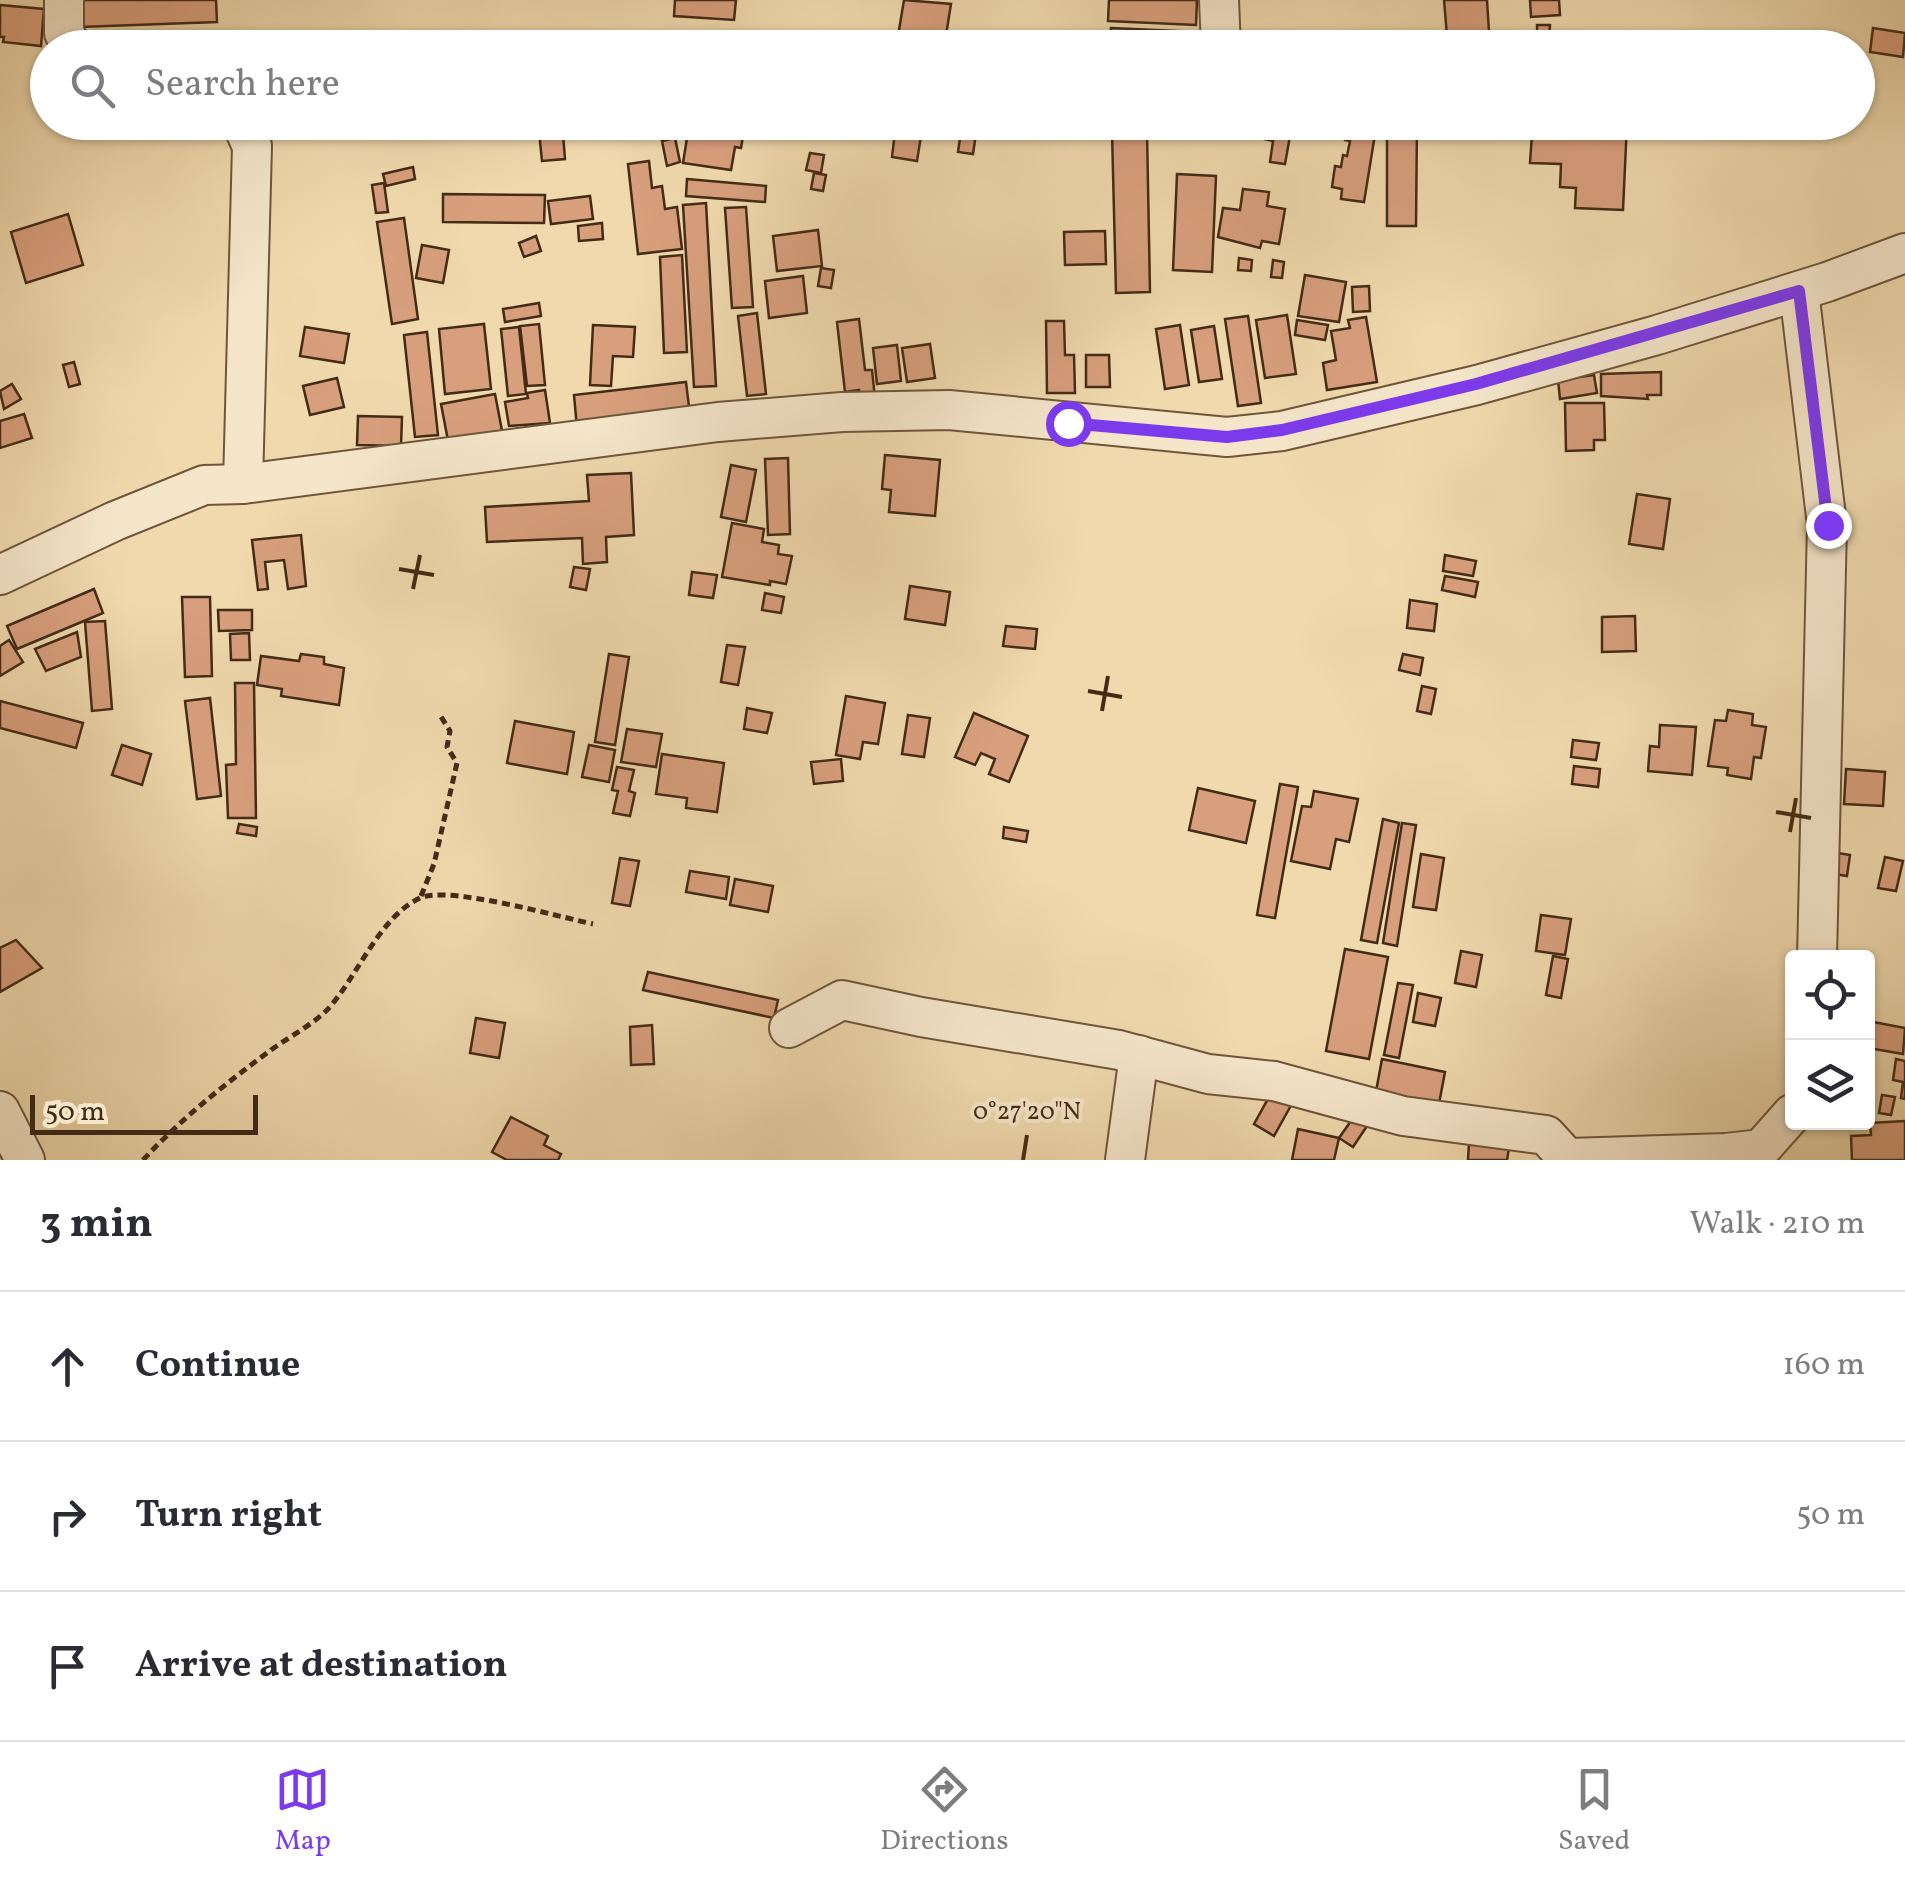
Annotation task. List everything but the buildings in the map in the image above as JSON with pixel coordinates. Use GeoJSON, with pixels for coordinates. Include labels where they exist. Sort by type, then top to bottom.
{"type":"FeatureCollection","features":[{"type":"Feature","properties":{"kind":"street"},"geometry":{"type":"LineString","coordinates":[[64,0],[64,30]]}},
{"type":"Feature","properties":{"kind":"street"},"geometry":{"type":"LineString","coordinates":[[1220,0],[1220,30]]}},
{"type":"Feature","properties":{"kind":"street"},"geometry":{"type":"LineString","coordinates":[[243,484],[249,140]]}},
{"type":"Feature","properties":{"kind":"street"},"geometry":{"type":"LineString","coordinates":[[0,575],[115,521],[204,486],[718,422],[842,412],[949,410],[1227,437],[1282,430],[1476,384],[1799,291],[1905,254]]}},
{"type":"Feature","properties":{"kind":"street"},"geometry":{"type":"LineString","coordinates":[[1799,291],[1828,525],[1818,950]]}},
{"type":"Feature","properties":{"kind":"street"},"geometry":{"type":"LineString","coordinates":[[789,1028],[842,1000],[1139,1055],[1208,1074],[1274,1080],[1403,1116],[1546,1135],[1569,1159],[1761,1154],[1785,1123]]}},
{"type":"Feature","properties":{"kind":"street"},"geometry":{"type":"LineString","coordinates":[[1125,1160],[1139,1055]]}},
{"type":"Feature","properties":{"kind":"street"},"geometry":{"type":"LineString","coordinates":[[0,1111],[25,1160]]}},
{"type":"Feature","properties":{"kind":"path"},"geometry":{"type":"LineString","coordinates":[[143,1160],[174,1126],[220,1088],[327,1010],[397,916],[422,896],[438,848],[457,763],[447,748],[450,732],[440,715]]}},
{"type":"Feature","properties":{"kind":"path"},"geometry":{"type":"LineString","coordinates":[[422,896],[458,896],[593,924]]}},
{"type":"Feature","properties":{"kind":"route"},"geometry":{"type":"LineString","coordinates":[[1068,423],[1227,437],[1282,430],[1476,384],[1799,291],[1828,525]]}}]}
